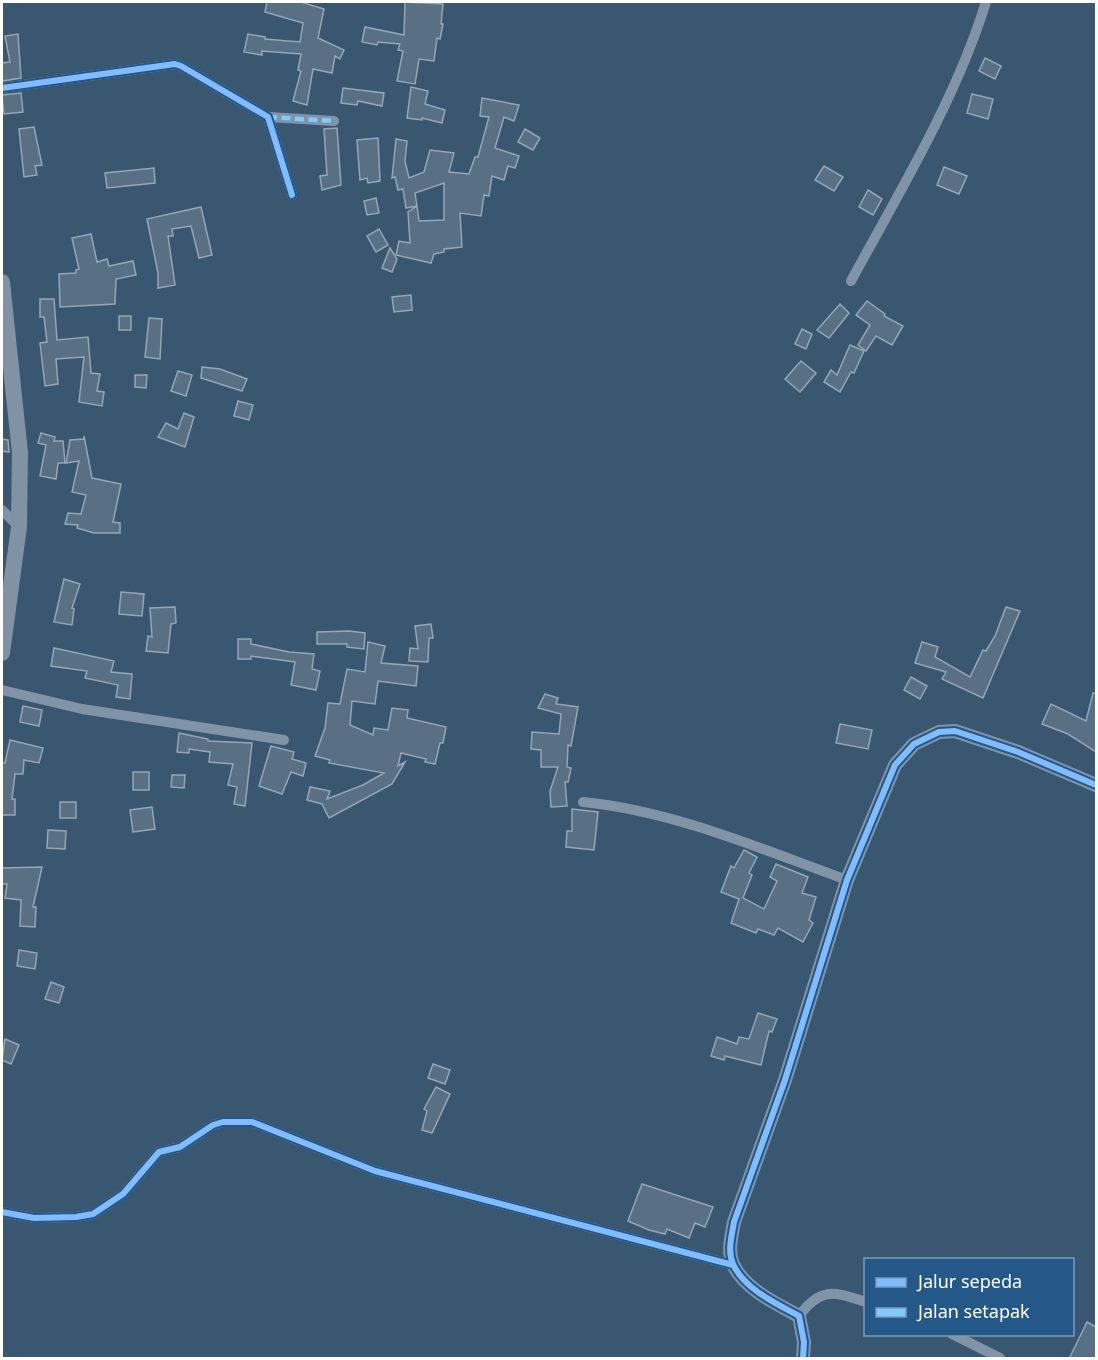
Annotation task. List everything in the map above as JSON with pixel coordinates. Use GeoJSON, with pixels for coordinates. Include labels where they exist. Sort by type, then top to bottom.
{"type":"FeatureCollection","features":[{"type":"Feature","properties":{"kind":"main road"},"geometry":{"type":"LineString","coordinates":[[2,282],[20,453],[19,527],[2,653]]}},
{"type":"Feature","properties":{"kind":"street"},"geometry":{"type":"LineString","coordinates":[[851,281],[920,154],[976,34],[986,2]]}},
{"type":"Feature","properties":{"kind":"street"},"geometry":{"type":"LineString","coordinates":[[2,88],[175,64],[197,73],[268,117],[334,120]]}},
{"type":"Feature","properties":{"kind":"street"},"geometry":{"type":"LineString","coordinates":[[268,117],[292,195]]}},
{"type":"Feature","properties":{"kind":"street"},"geometry":{"type":"LineString","coordinates":[[2,510],[19,527]]}},
{"type":"Feature","properties":{"kind":"street"},"geometry":{"type":"LineString","coordinates":[[2,690],[82,709],[284,740]]}},
{"type":"Feature","properties":{"kind":"street"},"geometry":{"type":"LineString","coordinates":[[803,1359],[804,1342],[799,1316],[753,1287],[733,1265],[730,1247],[734,1222],[785,1080],[846,880],[896,765],[914,744],[939,732],[955,731],[1018,752],[1096,785]]}},
{"type":"Feature","properties":{"kind":"street"},"geometry":{"type":"LineString","coordinates":[[583,802],[623,806],[693,825],[846,880]]}},
{"type":"Feature","properties":{"kind":"street"},"geometry":{"type":"LineString","coordinates":[[2,1212],[34,1218],[93,1214],[123,1194],[159,1152],[180,1147],[213,1125],[223,1122],[252,1122],[375,1171],[733,1265]]}},
{"type":"Feature","properties":{"kind":"street"},"geometry":{"type":"LineString","coordinates":[[799,1316],[809,1303],[822,1294],[835,1292],[864,1301]]}},
{"type":"Feature","properties":{"kind":"street"},"geometry":{"type":"LineString","coordinates":[[954,1336],[1000,1359]]}},
{"type":"Feature","properties":{"kind":"building"},"geometry":{"type":"Polygon","coordinates":[[[267,2],[301,2],[324,9],[318,38],[344,50],[340,59],[335,56],[332,73],[313,69],[307,105],[293,101],[301,71],[298,70],[301,54],[262,51],[262,55],[244,52],[248,34],[265,37],[265,39],[300,42],[303,23],[265,12],[267,2]]]}},
{"type":"Feature","properties":{"kind":"building"},"geometry":{"type":"Polygon","coordinates":[[[405,2],[443,4],[441,24],[443,24],[440,39],[437,38],[434,61],[419,59],[415,84],[397,81],[403,51],[398,50],[400,44],[378,42],[377,45],[362,42],[365,27],[404,35],[405,2]]]}},
{"type":"Feature","properties":{"kind":"building"},"geometry":{"type":"Polygon","coordinates":[[[18,34],[21,78],[2,81],[2,63],[10,62],[5,36],[18,34]]]}},
{"type":"Feature","properties":{"kind":"building"},"geometry":{"type":"Polygon","coordinates":[[[985,58],[1001,66],[995,79],[979,71],[985,58]]]}},
{"type":"Feature","properties":{"kind":"building"},"geometry":{"type":"Polygon","coordinates":[[[411,87],[428,91],[425,104],[445,110],[442,123],[422,118],[422,120],[407,118],[411,87]]]}},
{"type":"Feature","properties":{"kind":"building"},"geometry":{"type":"Polygon","coordinates":[[[343,88],[384,93],[382,106],[358,101],[357,105],[341,103],[343,88]]]}},
{"type":"Feature","properties":{"kind":"building"},"geometry":{"type":"Polygon","coordinates":[[[21,93],[23,112],[4,114],[2,95],[21,93]]]}},
{"type":"Feature","properties":{"kind":"building"},"geometry":{"type":"Polygon","coordinates":[[[972,94],[993,99],[988,119],[967,113],[972,94]]]}},
{"type":"Feature","properties":{"kind":"building"},"geometry":{"type":"Polygon","coordinates":[[[482,98],[519,105],[514,121],[504,117],[495,148],[519,156],[515,168],[508,166],[504,180],[492,176],[489,196],[484,195],[481,216],[460,213],[462,247],[444,249],[444,252],[434,254],[431,263],[396,255],[399,241],[410,243],[408,212],[417,206],[406,208],[403,189],[398,190],[395,177],[392,178],[396,139],[407,141],[405,161],[409,178],[424,172],[430,150],[454,153],[449,172],[469,174],[475,157],[478,157],[489,117],[480,116],[482,98]],[[444,183],[415,193],[419,221],[444,220],[444,183]]]}},
{"type":"Feature","properties":{"kind":"building"},"geometry":{"type":"Polygon","coordinates":[[[34,127],[42,165],[35,166],[37,175],[24,177],[19,129],[34,127]]]}},
{"type":"Feature","properties":{"kind":"building"},"geometry":{"type":"Polygon","coordinates":[[[337,128],[341,185],[322,190],[320,176],[327,175],[324,129],[337,128]]]}},
{"type":"Feature","properties":{"kind":"building"},"geometry":{"type":"Polygon","coordinates":[[[525,129],[540,138],[533,150],[518,142],[525,129]]]}},
{"type":"Feature","properties":{"kind":"building"},"geometry":{"type":"Polygon","coordinates":[[[378,138],[380,181],[368,183],[367,178],[360,180],[357,140],[378,138]]]}},
{"type":"Feature","properties":{"kind":"building"},"geometry":{"type":"Polygon","coordinates":[[[824,166],[843,177],[834,191],[815,180],[824,166]]]}},
{"type":"Feature","properties":{"kind":"building"},"geometry":{"type":"Polygon","coordinates":[[[944,167],[967,176],[959,194],[937,185],[944,167]]]}},
{"type":"Feature","properties":{"kind":"building"},"geometry":{"type":"Polygon","coordinates":[[[154,168],[155,183],[107,188],[105,173],[154,168]]]}},
{"type":"Feature","properties":{"kind":"building"},"geometry":{"type":"Polygon","coordinates":[[[868,190],[882,199],[873,215],[859,207],[868,190]]]}},
{"type":"Feature","properties":{"kind":"building"},"geometry":{"type":"Polygon","coordinates":[[[376,198],[379,213],[367,215],[364,201],[376,198]]]}},
{"type":"Feature","properties":{"kind":"building"},"geometry":{"type":"Polygon","coordinates":[[[201,207],[212,255],[199,258],[191,226],[172,229],[173,236],[168,236],[175,285],[158,288],[158,273],[147,219],[201,207]]]}},
{"type":"Feature","properties":{"kind":"building"},"geometry":{"type":"Polygon","coordinates":[[[379,229],[388,245],[376,252],[367,236],[379,229]]]}},
{"type":"Feature","properties":{"kind":"building"},"geometry":{"type":"Polygon","coordinates":[[[91,234],[97,262],[107,259],[109,266],[133,261],[136,275],[116,279],[115,304],[60,307],[59,274],[76,273],[79,269],[72,238],[91,234]]]}},
{"type":"Feature","properties":{"kind":"building"},"geometry":{"type":"Polygon","coordinates":[[[390,248],[397,259],[392,272],[382,268],[390,248]]]}},
{"type":"Feature","properties":{"kind":"building"},"geometry":{"type":"Polygon","coordinates":[[[411,295],[412,310],[394,312],[392,297],[411,295]]]}},
{"type":"Feature","properties":{"kind":"building"},"geometry":{"type":"Polygon","coordinates":[[[40,299],[54,299],[57,340],[88,337],[91,373],[100,374],[97,391],[104,392],[102,406],[79,402],[84,357],[56,359],[58,384],[45,386],[40,343],[47,342],[44,317],[40,317],[40,299]]]}},
{"type":"Feature","properties":{"kind":"building"},"geometry":{"type":"Polygon","coordinates":[[[867,301],[885,314],[884,316],[903,326],[892,345],[876,336],[866,351],[858,345],[870,325],[856,315],[867,301]]]}},
{"type":"Feature","properties":{"kind":"building"},"geometry":{"type":"Polygon","coordinates":[[[840,304],[849,313],[829,338],[817,330],[840,304]]]}},
{"type":"Feature","properties":{"kind":"building"},"geometry":{"type":"Polygon","coordinates":[[[119,316],[131,316],[131,330],[119,330],[119,316]]]}},
{"type":"Feature","properties":{"kind":"building"},"geometry":{"type":"Polygon","coordinates":[[[149,318],[162,319],[160,359],[145,357],[149,318]]]}},
{"type":"Feature","properties":{"kind":"building"},"geometry":{"type":"Polygon","coordinates":[[[802,329],[812,334],[806,349],[795,344],[802,329]]]}},
{"type":"Feature","properties":{"kind":"building"},"geometry":{"type":"Polygon","coordinates":[[[850,345],[864,351],[854,373],[851,372],[840,392],[824,382],[831,370],[837,375],[850,345]]]}},
{"type":"Feature","properties":{"kind":"building"},"geometry":{"type":"Polygon","coordinates":[[[801,361],[816,373],[800,392],[785,379],[801,361]]]}},
{"type":"Feature","properties":{"kind":"building"},"geometry":{"type":"Polygon","coordinates":[[[202,367],[220,369],[247,379],[242,391],[201,378],[202,367]]]}},
{"type":"Feature","properties":{"kind":"building"},"geometry":{"type":"Polygon","coordinates":[[[178,371],[192,375],[186,396],[171,391],[178,371]]]}},
{"type":"Feature","properties":{"kind":"building"},"geometry":{"type":"Polygon","coordinates":[[[135,375],[147,375],[146,388],[135,387],[135,375]]]}},
{"type":"Feature","properties":{"kind":"building"},"geometry":{"type":"Polygon","coordinates":[[[238,401],[253,405],[249,420],[234,416],[238,401]]]}},
{"type":"Feature","properties":{"kind":"building"},"geometry":{"type":"Polygon","coordinates":[[[184,413],[194,417],[185,447],[158,437],[166,423],[178,429],[184,413]]]}},
{"type":"Feature","properties":{"kind":"building"},"geometry":{"type":"Polygon","coordinates":[[[41,433],[55,437],[54,441],[63,441],[65,463],[58,463],[56,479],[40,476],[46,445],[38,443],[41,433]]]}},
{"type":"Feature","properties":{"kind":"building"},"geometry":{"type":"Polygon","coordinates":[[[84,436],[92,478],[121,484],[113,522],[120,523],[120,533],[94,533],[77,528],[78,525],[65,524],[68,513],[81,514],[86,495],[72,492],[79,461],[66,463],[70,440],[84,439],[84,436]]]}},
{"type":"Feature","properties":{"kind":"building"},"geometry":{"type":"Polygon","coordinates":[[[2,439],[8,440],[9,452],[2,451],[2,439]]]}},
{"type":"Feature","properties":{"kind":"building"},"geometry":{"type":"Polygon","coordinates":[[[64,579],[80,584],[72,608],[74,609],[72,625],[54,622],[64,579]]]}},
{"type":"Feature","properties":{"kind":"building"},"geometry":{"type":"Polygon","coordinates":[[[121,592],[144,594],[142,616],[119,614],[121,592]]]}},
{"type":"Feature","properties":{"kind":"building"},"geometry":{"type":"Polygon","coordinates":[[[175,607],[176,623],[171,624],[168,653],[146,651],[148,636],[152,637],[150,608],[175,607]]]}},
{"type":"Feature","properties":{"kind":"building"},"geometry":{"type":"Polygon","coordinates":[[[1006,607],[1020,611],[983,698],[942,679],[946,672],[915,663],[922,642],[938,647],[935,657],[970,677],[983,650],[986,651],[995,636],[1006,607]]]}},
{"type":"Feature","properties":{"kind":"building"},"geometry":{"type":"Polygon","coordinates":[[[431,624],[433,638],[429,638],[428,662],[409,661],[410,648],[418,649],[415,626],[431,624]]]}},
{"type":"Feature","properties":{"kind":"building"},"geometry":{"type":"Polygon","coordinates":[[[317,632],[365,633],[364,649],[347,647],[347,644],[317,644],[317,632]]]}},
{"type":"Feature","properties":{"kind":"building"},"geometry":{"type":"Polygon","coordinates":[[[238,639],[251,639],[251,644],[289,652],[314,654],[312,669],[320,671],[316,690],[291,685],[295,662],[251,656],[251,659],[238,659],[238,639]]]}},
{"type":"Feature","properties":{"kind":"building"},"geometry":{"type":"Polygon","coordinates":[[[368,642],[385,646],[381,663],[418,666],[416,686],[378,681],[375,704],[352,701],[350,725],[373,735],[374,728],[388,730],[392,708],[408,710],[407,718],[446,727],[443,743],[440,743],[435,764],[425,762],[426,759],[401,753],[398,766],[405,762],[392,784],[329,818],[322,804],[307,800],[310,787],[330,791],[327,799],[363,785],[384,773],[329,763],[330,760],[315,756],[325,728],[328,703],[340,704],[347,669],[365,672],[368,642]]]}},
{"type":"Feature","properties":{"kind":"building"},"geometry":{"type":"Polygon","coordinates":[[[54,648],[114,661],[111,672],[132,674],[130,699],[116,697],[118,685],[85,678],[87,671],[51,666],[54,648]]]}},
{"type":"Feature","properties":{"kind":"building"},"geometry":{"type":"Polygon","coordinates":[[[911,677],[927,686],[920,699],[904,690],[911,677]]]}},
{"type":"Feature","properties":{"kind":"building"},"geometry":{"type":"Polygon","coordinates":[[[1093,693],[1096,693],[1096,752],[1068,734],[1042,724],[1051,704],[1086,721],[1093,693]]]}},
{"type":"Feature","properties":{"kind":"building"},"geometry":{"type":"Polygon","coordinates":[[[545,694],[558,698],[556,704],[578,707],[571,746],[568,745],[567,767],[571,768],[568,782],[565,782],[567,806],[551,807],[550,791],[558,767],[541,767],[541,750],[531,749],[532,732],[559,734],[561,714],[538,708],[545,694]]]}},
{"type":"Feature","properties":{"kind":"building"},"geometry":{"type":"Polygon","coordinates":[[[23,706],[42,710],[39,726],[20,722],[23,706]]]}},
{"type":"Feature","properties":{"kind":"building"},"geometry":{"type":"Polygon","coordinates":[[[840,724],[872,730],[868,749],[836,743],[840,724]]]}},
{"type":"Feature","properties":{"kind":"building"},"geometry":{"type":"Polygon","coordinates":[[[179,733],[208,739],[208,741],[252,743],[245,806],[234,804],[237,787],[228,785],[233,764],[209,762],[210,752],[189,749],[189,753],[177,752],[179,733]]]}},
{"type":"Feature","properties":{"kind":"building"},"geometry":{"type":"Polygon","coordinates":[[[10,740],[43,748],[39,763],[24,760],[23,774],[15,774],[12,799],[15,799],[15,815],[2,815],[2,763],[5,763],[10,740]]]}},
{"type":"Feature","properties":{"kind":"building"},"geometry":{"type":"Polygon","coordinates":[[[271,746],[294,752],[292,759],[306,763],[303,776],[291,772],[282,794],[259,786],[271,746]]]}},
{"type":"Feature","properties":{"kind":"building"},"geometry":{"type":"Polygon","coordinates":[[[133,772],[149,772],[149,790],[133,790],[133,772]]]}},
{"type":"Feature","properties":{"kind":"building"},"geometry":{"type":"Polygon","coordinates":[[[172,775],[185,775],[184,788],[171,787],[172,775]]]}},
{"type":"Feature","properties":{"kind":"building"},"geometry":{"type":"Polygon","coordinates":[[[60,802],[76,802],[76,818],[60,818],[60,802]]]}},
{"type":"Feature","properties":{"kind":"building"},"geometry":{"type":"Polygon","coordinates":[[[152,807],[155,829],[133,832],[130,810],[152,807]]]}},
{"type":"Feature","properties":{"kind":"building"},"geometry":{"type":"Polygon","coordinates":[[[572,809],[598,812],[594,850],[566,847],[567,831],[572,831],[572,809]]]}},
{"type":"Feature","properties":{"kind":"building"},"geometry":{"type":"Polygon","coordinates":[[[48,830],[66,831],[65,849],[47,848],[48,830]]]}},
{"type":"Feature","properties":{"kind":"building"},"geometry":{"type":"Polygon","coordinates":[[[744,850],[757,857],[749,873],[752,875],[743,898],[764,909],[777,881],[770,877],[776,864],[808,877],[802,893],[816,897],[809,920],[813,923],[803,942],[778,928],[774,935],[758,929],[756,933],[731,923],[739,899],[721,892],[731,866],[734,868],[744,850]]]}},
{"type":"Feature","properties":{"kind":"building"},"geometry":{"type":"Polygon","coordinates":[[[42,867],[33,907],[36,907],[35,927],[20,926],[21,900],[5,898],[7,884],[2,884],[2,868],[42,867]]]}},
{"type":"Feature","properties":{"kind":"building"},"geometry":{"type":"Polygon","coordinates":[[[19,950],[37,953],[35,969],[17,966],[19,950]]]}},
{"type":"Feature","properties":{"kind":"building"},"geometry":{"type":"Polygon","coordinates":[[[51,982],[64,987],[59,1003],[45,999],[51,982]]]}},
{"type":"Feature","properties":{"kind":"building"},"geometry":{"type":"Polygon","coordinates":[[[758,1013],[777,1019],[772,1032],[769,1031],[761,1065],[725,1056],[724,1060],[711,1056],[717,1037],[737,1044],[739,1037],[749,1039],[758,1013]]]}},
{"type":"Feature","properties":{"kind":"building"},"geometry":{"type":"Polygon","coordinates":[[[5,1039],[19,1045],[11,1064],[2,1060],[5,1039]]]}},
{"type":"Feature","properties":{"kind":"building"},"geometry":{"type":"Polygon","coordinates":[[[433,1064],[450,1070],[445,1084],[428,1078],[433,1064]]]}},
{"type":"Feature","properties":{"kind":"building"},"geometry":{"type":"Polygon","coordinates":[[[436,1087],[450,1094],[432,1133],[422,1130],[427,1111],[424,1109],[436,1087]]]}},
{"type":"Feature","properties":{"kind":"building"},"geometry":{"type":"Polygon","coordinates":[[[642,1184],[713,1207],[705,1227],[695,1223],[689,1238],[667,1229],[665,1234],[649,1230],[628,1221],[642,1184]]]}},
{"type":"Feature","properties":{"kind":"building"},"geometry":{"type":"Polygon","coordinates":[[[1087,1322],[1096,1327],[1096,1359],[1069,1359],[1087,1322]]]}},
{"type":"Feature","properties":{"kind":"marked path"},"geometry":{"type":"LineString","coordinates":[[268,117],[334,121]]}},
{"type":"Feature","properties":{"kind":"cycle path"},"geometry":{"type":"LineString","coordinates":[[2,88],[175,64],[181,66],[268,117],[292,195]]}},
{"type":"Feature","properties":{"kind":"cycle path"},"geometry":{"type":"LineString","coordinates":[[803,1358],[804,1342],[799,1316],[762,1295],[738,1273],[731,1259],[731,1238],[734,1222],[785,1080],[847,880],[895,765],[914,744],[939,732],[955,731],[1018,752],[1096,785]]}},
{"type":"Feature","properties":{"kind":"cycle path"},"geometry":{"type":"LineString","coordinates":[[2,1212],[34,1218],[76,1217],[93,1214],[123,1194],[159,1152],[180,1147],[213,1125],[223,1122],[252,1122],[375,1171],[733,1265]]}}]}
